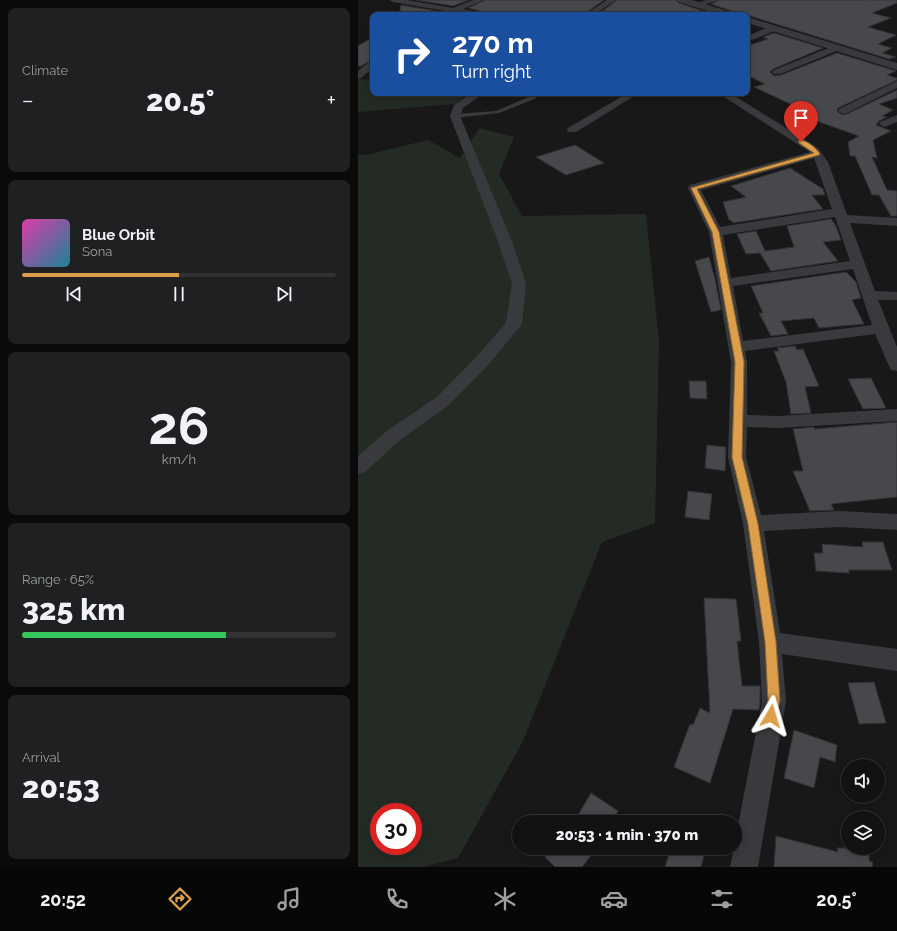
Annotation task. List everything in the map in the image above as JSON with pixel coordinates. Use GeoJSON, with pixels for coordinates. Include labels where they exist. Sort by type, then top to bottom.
{"type":"FeatureCollection","features":[{"type":"Feature","properties":{"kind":"street"},"geometry":{"type":"LineString","coordinates":[[393,0],[455,12],[480,0]]}},
{"type":"Feature","properties":{"kind":"street"},"geometry":{"type":"LineString","coordinates":[[593,12],[612,0]]}},
{"type":"Feature","properties":{"kind":"street"},"geometry":{"type":"LineString","coordinates":[[682,0],[720,12]]}},
{"type":"Feature","properties":{"kind":"street"},"geometry":{"type":"LineString","coordinates":[[698,5],[714,0]]}},
{"type":"Feature","properties":{"kind":"street"},"geometry":{"type":"LineString","coordinates":[[750,21],[897,67]]}},
{"type":"Feature","properties":{"kind":"street"},"geometry":{"type":"LineString","coordinates":[[750,38],[774,28]]}},
{"type":"Feature","properties":{"kind":"street"},"geometry":{"type":"LineString","coordinates":[[777,72],[836,48]]}},
{"type":"Feature","properties":{"kind":"street"},"geometry":{"type":"LineString","coordinates":[[358,62],[370,63]]}},
{"type":"Feature","properties":{"kind":"street"},"geometry":{"type":"LineString","coordinates":[[358,76],[370,66]]}},
{"type":"Feature","properties":{"kind":"street"},"geometry":{"type":"LineString","coordinates":[[843,111],[897,84]]}},
{"type":"Feature","properties":{"kind":"street"},"geometry":{"type":"LineString","coordinates":[[358,467],[394,435],[443,401],[483,360],[514,324],[519,283],[504,239],[455,116],[458,108],[475,96]]}},
{"type":"Feature","properties":{"kind":"street"},"geometry":{"type":"LineString","coordinates":[[572,130],[626,98],[625,96]]}},
{"type":"Feature","properties":{"kind":"street"},"geometry":{"type":"LineString","coordinates":[[728,96],[814,150],[817,154],[822,162],[881,328],[897,366]]}},
{"type":"Feature","properties":{"kind":"street"},"geometry":{"type":"LineString","coordinates":[[884,124],[897,118]]}},
{"type":"Feature","properties":{"kind":"street"},"geometry":{"type":"LineString","coordinates":[[744,867],[774,701],[770,642],[753,524],[737,457],[740,362],[716,232],[694,188],[817,154]]}},
{"type":"Feature","properties":{"kind":"street"},"geometry":{"type":"LineString","coordinates":[[716,232],[841,216],[897,222]]}},
{"type":"Feature","properties":{"kind":"street"},"geometry":{"type":"LineString","coordinates":[[725,283],[858,264]]}},
{"type":"Feature","properties":{"kind":"street"},"geometry":{"type":"LineString","coordinates":[[869,295],[897,296]]}},
{"type":"Feature","properties":{"kind":"street"},"geometry":{"type":"LineString","coordinates":[[737,347],[881,328]]}},
{"type":"Feature","properties":{"kind":"street"},"geometry":{"type":"LineString","coordinates":[[738,421],[778,422],[897,415]]}},
{"type":"Feature","properties":{"kind":"street"},"geometry":{"type":"LineString","coordinates":[[753,524],[839,519],[897,522]]}},
{"type":"Feature","properties":{"kind":"street"},"geometry":{"type":"LineString","coordinates":[[770,642],[897,660]]}},
{"type":"Feature","properties":{"kind":"lane"},"geometry":{"type":"LineString","coordinates":[[455,116],[497,112],[537,96]]}},
{"type":"Feature","properties":{"kind":"path"},"geometry":{"type":"LineString","coordinates":[[846,5],[853,0]]}},
{"type":"Feature","properties":{"kind":"path"},"geometry":{"type":"LineString","coordinates":[[855,14],[872,5],[870,2],[860,0]]}},
{"type":"Feature","properties":{"kind":"shaded area"},"geometry":{"type":"Polygon","coordinates":[[[358,79],[370,80],[370,96],[465,96],[456,104],[358,112],[358,79]]]}},
{"type":"Feature","properties":{"kind":"shaded area"},"geometry":{"type":"Polygon","coordinates":[[[479,128],[514,137],[499,174],[522,216],[646,214],[659,341],[655,523],[602,542],[523,741],[458,858],[423,867],[358,867],[358,155],[366,155],[428,140],[460,158],[479,128]]]}},
{"type":"Feature","properties":{"kind":"building"},"geometry":{"type":"Polygon","coordinates":[[[416,0],[469,0],[453,6],[416,0]]]}},
{"type":"Feature","properties":{"kind":"building"},"geometry":{"type":"Polygon","coordinates":[[[485,0],[604,0],[587,12],[484,12],[468,8],[485,0]]]}},
{"type":"Feature","properties":{"kind":"building"},"geometry":{"type":"Polygon","coordinates":[[[617,0],[676,0],[679,3],[706,12],[601,12],[617,0]]]}},
{"type":"Feature","properties":{"kind":"building"},"geometry":{"type":"Polygon","coordinates":[[[719,0],[897,0],[897,3],[872,13],[891,18],[868,27],[896,35],[878,44],[892,48],[882,53],[896,57],[889,59],[750,16],[750,12],[734,12],[711,4],[719,0]]]}},
{"type":"Feature","properties":{"kind":"building"},"geometry":{"type":"Polygon","coordinates":[[[401,5],[442,12],[400,12],[401,5]]]}},
{"type":"Feature","properties":{"kind":"building"},"geometry":{"type":"Polygon","coordinates":[[[774,33],[823,48],[773,69],[770,72],[774,76],[781,75],[837,53],[896,71],[887,75],[897,78],[897,80],[838,108],[837,111],[842,115],[847,114],[897,90],[897,98],[879,104],[893,110],[882,116],[887,117],[879,121],[876,125],[891,131],[873,140],[877,158],[872,157],[887,190],[897,191],[897,216],[891,216],[879,195],[872,195],[855,156],[850,156],[848,142],[859,136],[794,113],[803,110],[754,87],[765,84],[750,76],[750,45],[768,39],[763,37],[774,33]]]}},
{"type":"Feature","properties":{"kind":"building"},"geometry":{"type":"Polygon","coordinates":[[[370,39],[370,61],[361,66],[358,66],[358,46],[370,39]]]}},
{"type":"Feature","properties":{"kind":"building"},"geometry":{"type":"Polygon","coordinates":[[[575,145],[604,163],[566,175],[536,157],[575,145]]]}},
{"type":"Feature","properties":{"kind":"building"},"geometry":{"type":"Polygon","coordinates":[[[790,168],[823,189],[825,195],[812,195],[823,209],[733,223],[729,220],[723,202],[746,197],[731,186],[790,168]]]}},
{"type":"Feature","properties":{"kind":"building"},"geometry":{"type":"Polygon","coordinates":[[[831,219],[836,226],[841,240],[823,242],[838,261],[771,271],[760,253],[746,254],[737,234],[756,231],[765,251],[794,247],[787,226],[831,219]]]}},
{"type":"Feature","properties":{"kind":"building"},"geometry":{"type":"Polygon","coordinates":[[[709,257],[721,310],[711,312],[695,261],[709,257]]]}},
{"type":"Feature","properties":{"kind":"building"},"geometry":{"type":"Polygon","coordinates":[[[846,272],[856,282],[861,298],[852,300],[864,324],[819,328],[814,318],[781,321],[788,334],[771,336],[759,313],[763,313],[751,286],[846,272]]]}},
{"type":"Feature","properties":{"kind":"building"},"geometry":{"type":"Polygon","coordinates":[[[795,346],[797,350],[803,349],[819,386],[805,387],[811,413],[791,414],[786,382],[774,351],[779,351],[777,348],[795,346]]]}},
{"type":"Feature","properties":{"kind":"building"},"geometry":{"type":"Polygon","coordinates":[[[871,378],[886,408],[863,409],[848,379],[871,378]]]}},
{"type":"Feature","properties":{"kind":"building"},"geometry":{"type":"Polygon","coordinates":[[[689,381],[706,381],[707,399],[690,398],[689,381]]]}},
{"type":"Feature","properties":{"kind":"building"},"geometry":{"type":"Polygon","coordinates":[[[897,422],[897,497],[831,504],[834,510],[810,511],[793,471],[803,471],[793,429],[814,427],[814,429],[897,422]]]}},
{"type":"Feature","properties":{"kind":"building"},"geometry":{"type":"Polygon","coordinates":[[[707,445],[726,447],[725,471],[705,468],[707,445]]]}},
{"type":"Feature","properties":{"kind":"building"},"geometry":{"type":"Polygon","coordinates":[[[688,491],[712,494],[709,520],[685,517],[688,491]]]}},
{"type":"Feature","properties":{"kind":"building"},"geometry":{"type":"Polygon","coordinates":[[[862,542],[883,542],[892,570],[849,570],[849,573],[816,571],[814,553],[823,553],[822,544],[863,547],[862,542]]]}},
{"type":"Feature","properties":{"kind":"building"},"geometry":{"type":"Polygon","coordinates":[[[704,598],[736,599],[741,641],[737,641],[742,686],[760,686],[759,710],[733,709],[710,783],[674,767],[690,724],[693,725],[700,708],[710,713],[704,598]]]}},
{"type":"Feature","properties":{"kind":"building"},"geometry":{"type":"Polygon","coordinates":[[[874,682],[886,723],[859,724],[848,683],[874,682]]]}},
{"type":"Feature","properties":{"kind":"building"},"geometry":{"type":"Polygon","coordinates":[[[794,730],[837,745],[835,762],[820,757],[814,788],[784,778],[794,730]]]}},
{"type":"Feature","properties":{"kind":"building"},"geometry":{"type":"Polygon","coordinates":[[[591,793],[618,811],[616,815],[578,815],[591,793]]]}},
{"type":"Feature","properties":{"kind":"building"},"geometry":{"type":"Polygon","coordinates":[[[776,836],[838,852],[837,848],[841,848],[841,855],[869,855],[869,861],[873,862],[872,867],[774,867],[776,836]]]}},
{"type":"Feature","properties":{"kind":"building"},"geometry":{"type":"Polygon","coordinates":[[[547,855],[591,855],[582,867],[555,867],[545,857],[547,855]]]}},
{"type":"Feature","properties":{"kind":"building"},"geometry":{"type":"Polygon","coordinates":[[[669,855],[704,855],[701,867],[665,867],[669,855]]]}},
{"type":"Feature","properties":{"kind":"route"},"geometry":{"type":"LineString","coordinates":[[771,716],[774,701],[770,642],[753,524],[737,457],[740,362],[716,232],[694,188],[817,154],[814,150],[801,142]]}}]}
